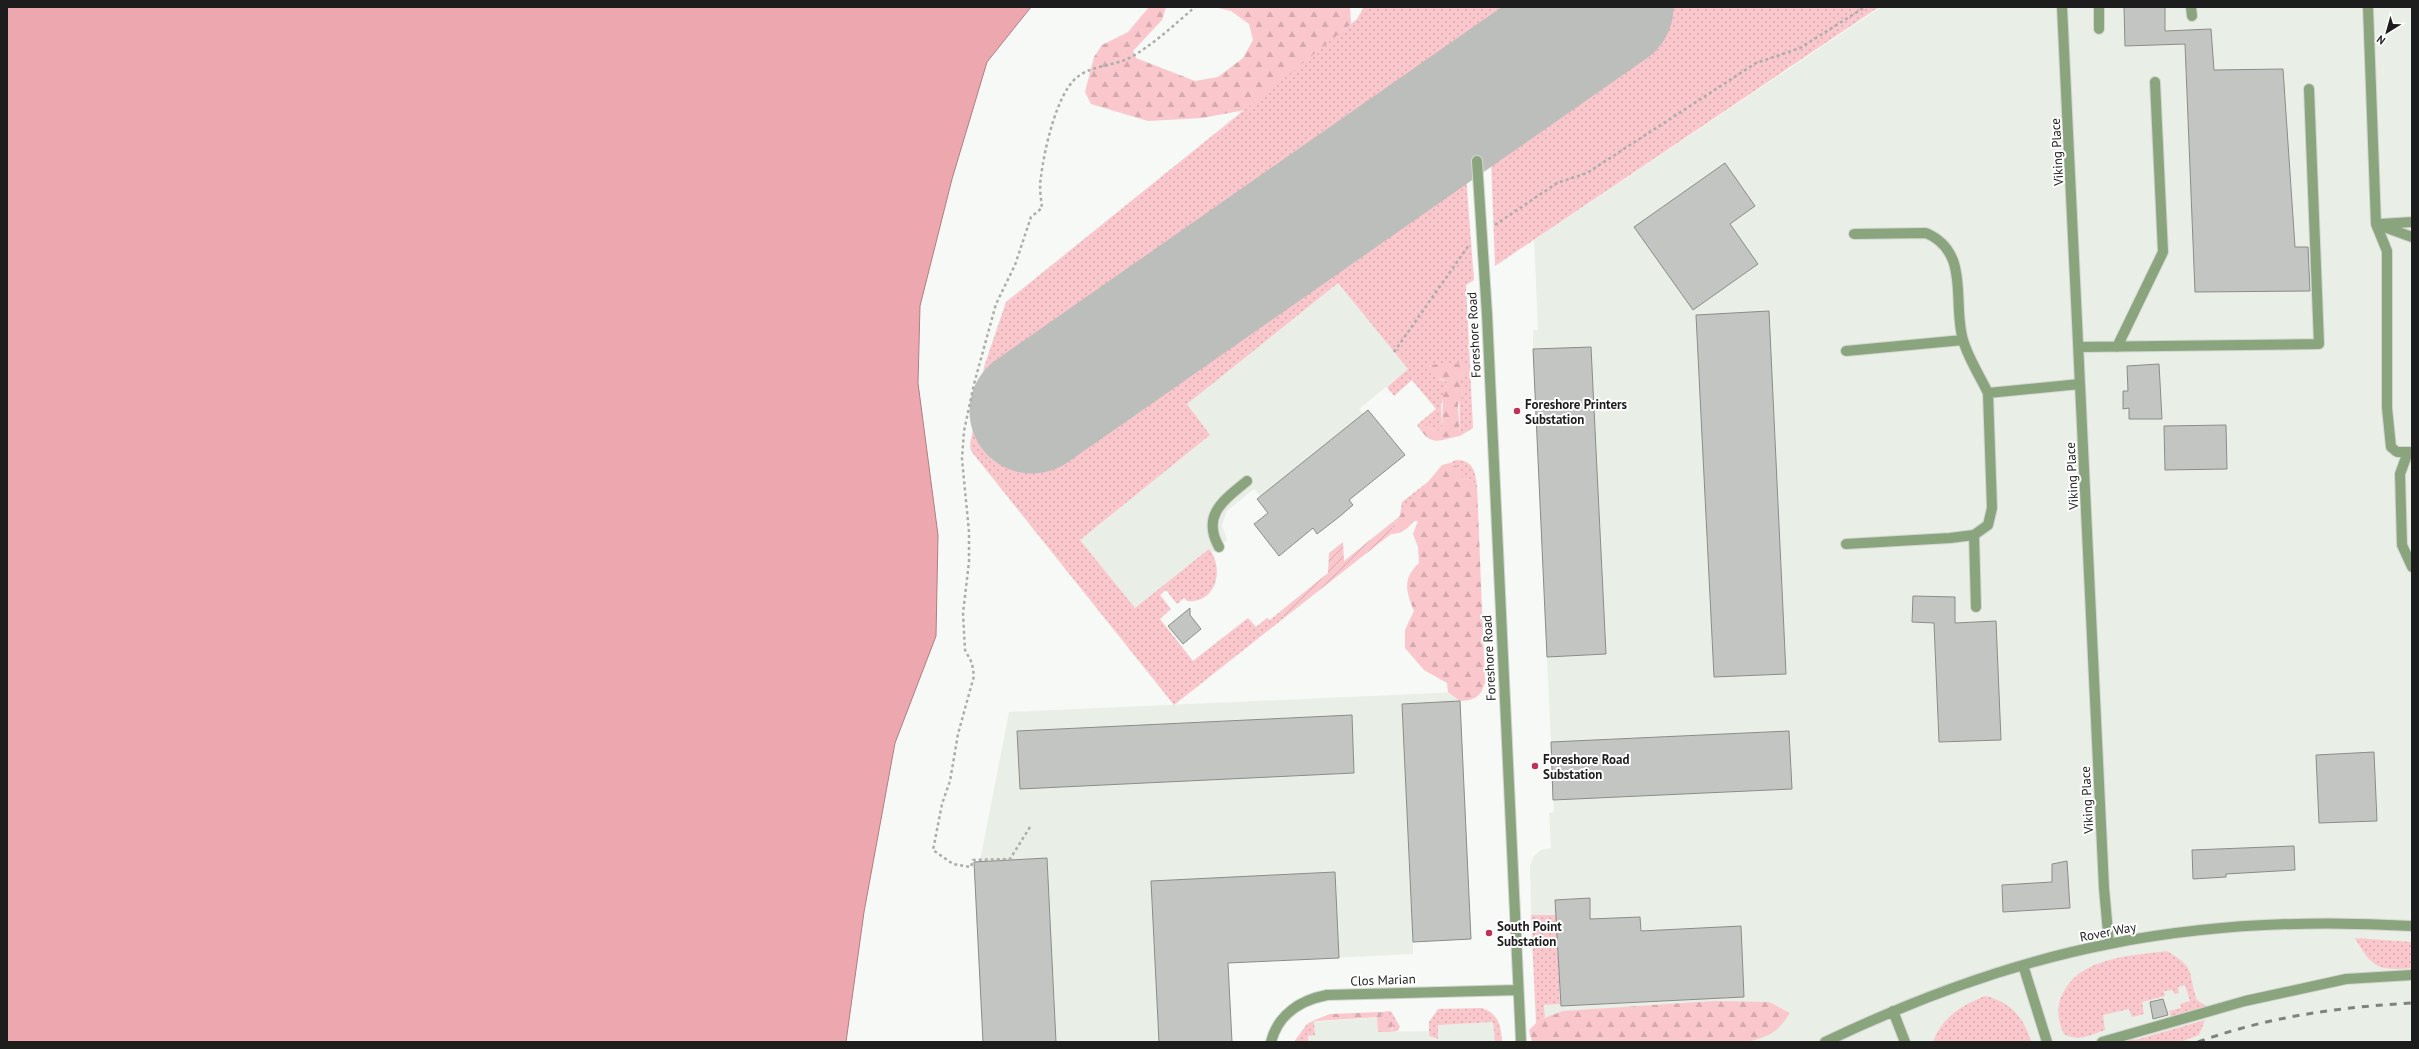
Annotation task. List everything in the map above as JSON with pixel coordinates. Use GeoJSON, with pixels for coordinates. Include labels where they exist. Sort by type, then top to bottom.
{"type":"FeatureCollection","features":[{"type":"Feature","properties":{"kind":"street","name":"Viking Place"},"geometry":{"type":"LineString","coordinates":[[2062,7],[2104,881],[2109,944]]}},
{"type":"Feature","properties":{"kind":"street"},"geometry":{"type":"LineString","coordinates":[[2099,7],[2099,29]]}},
{"type":"Feature","properties":{"kind":"street"},"geometry":{"type":"LineString","coordinates":[[2368,7],[2376,224],[2387,251],[2387,408],[2391,447],[2397,452],[2411,455],[2400,474],[2402,545],[2412,567]]}},
{"type":"Feature","properties":{"kind":"street"},"geometry":{"type":"LineString","coordinates":[[2117,347],[2163,252],[2155,82]]}},
{"type":"Feature","properties":{"kind":"street"},"geometry":{"type":"LineString","coordinates":[[2079,347],[2319,344],[2310,89]]}},
{"type":"Feature","properties":{"kind":"street","name":"Foreshore Road"},"geometry":{"type":"LineString","coordinates":[[1477,160],[1484,273],[1521,1042]]}},
{"type":"Feature","properties":{"kind":"street"},"geometry":{"type":"LineString","coordinates":[[2376,224],[2412,222]]}},
{"type":"Feature","properties":{"kind":"street"},"geometry":{"type":"LineString","coordinates":[[2376,224],[2412,237]]}},
{"type":"Feature","properties":{"kind":"street"},"geometry":{"type":"LineString","coordinates":[[1846,544],[1950,538],[1974,535],[1988,525],[1992,508],[1988,393],[1963,340],[1956,273],[1951,253],[1937,238],[1926,233],[1854,234]]}},
{"type":"Feature","properties":{"kind":"street"},"geometry":{"type":"LineString","coordinates":[[1846,352],[1963,340]]}},
{"type":"Feature","properties":{"kind":"street"},"geometry":{"type":"LineString","coordinates":[[1988,393],[2080,384]]}},
{"type":"Feature","properties":{"kind":"street"},"geometry":{"type":"LineString","coordinates":[[1219,547],[1213,537],[1211,526],[1214,514],[1219,505],[1247,481]]}},
{"type":"Feature","properties":{"kind":"street"},"geometry":{"type":"LineString","coordinates":[[1974,535],[1976,607]]}},
{"type":"Feature","properties":{"kind":"street","name":"Rover Way"},"geometry":{"type":"LineString","coordinates":[[1825,1042],[1893,1011],[2023,966],[2109,944],[2167,934],[2255,926],[2325,923],[2412,926]]}},
{"type":"Feature","properties":{"kind":"street"},"geometry":{"type":"LineString","coordinates":[[2023,966],[2047,1042]]}},
{"type":"Feature","properties":{"kind":"street"},"geometry":{"type":"LineString","coordinates":[[2102,1042],[2245,1002],[2346,979],[2412,975]]}},
{"type":"Feature","properties":{"kind":"street","name":"Clos Marian"},"geometry":{"type":"LineString","coordinates":[[1271,1042],[1284,1017],[1302,1002],[1327,995],[1518,990]]}},
{"type":"Feature","properties":{"kind":"street"},"geometry":{"type":"LineString","coordinates":[[1893,1011],[1905,1042]]}},
{"type":"Feature","properties":{"kind":"path"},"geometry":{"type":"LineString","coordinates":[[1030,827],[1010,859],[974,860],[971,868],[953,864],[933,850],[942,804],[950,781],[958,734],[974,676],[972,663],[965,650],[963,613],[969,562],[969,532],[962,459],[964,431],[976,378],[996,304],[1015,265],[1031,217],[1042,208],[1040,179],[1046,151],[1053,121],[1069,87],[1076,78],[1089,70],[1129,58],[1169,29],[1195,7]]}},
{"type":"Feature","properties":{"kind":"path"},"geometry":{"type":"LineString","coordinates":[[1394,352],[1468,245],[1557,183],[1587,173],[1756,62],[1800,48],[1865,7]]}},
{"type":"Feature","properties":{"kind":"shaded area"},"geometry":{"type":"Polygon","coordinates":[[[7,7],[1031,7],[987,62],[952,179],[920,306],[918,383],[938,535],[936,636],[895,743],[864,912],[846,1042],[7,1042],[7,7]]]}},
{"type":"Feature","properties":{"kind":"shaded area"},"geometry":{"type":"Polygon","coordinates":[[[1881,7],[2412,7],[2412,1042],[1734,1042],[1546,1023],[1544,1005],[1560,1004],[1556,915],[1531,915],[1530,865],[1534,856],[1541,850],[1551,848],[1549,813],[1554,812],[1533,349],[1533,330],[1538,330],[1534,240],[1881,7]]]}},
{"type":"Feature","properties":{"kind":"shaded area"},"geometry":{"type":"Polygon","coordinates":[[[1338,283],[1408,369],[1359,409],[1363,414],[1261,496],[1254,489],[1227,511],[1222,525],[1227,540],[1212,553],[1209,550],[1135,608],[1080,540],[1210,435],[1186,404],[1338,283]]]}},
{"type":"Feature","properties":{"kind":"shaded area"},"geometry":{"type":"Polygon","coordinates":[[[1460,692],[1471,939],[1413,942],[1413,954],[1228,963],[1232,1042],[983,1042],[974,862],[980,861],[1009,712],[1460,692]]]}},
{"type":"Feature","properties":{"kind":"shaded area"},"geometry":{"type":"Polygon","coordinates":[[[1377,1017],[1379,1032],[1428,1031],[1429,1036],[1438,1039],[1437,1025],[1493,1022],[1495,1042],[1308,1042],[1308,1035],[1315,1034],[1314,1022],[1377,1017]]]}},
{"type":"Feature","properties":{"kind":"green space"},"geometry":{"type":"Polygon","coordinates":[[[1149,7],[1166,7],[1162,20],[1133,51],[1136,58],[1195,81],[1218,77],[1243,58],[1253,40],[1249,24],[1231,11],[1214,7],[1350,7],[1351,24],[1245,110],[1202,118],[1148,121],[1091,104],[1085,92],[1094,57],[1102,45],[1128,32],[1149,7]]]}},
{"type":"Feature","properties":{"kind":"green space"},"geometry":{"type":"Polygon","coordinates":[[[1364,7],[1879,7],[1495,266],[1491,159],[1466,176],[1474,280],[1466,285],[1473,428],[1460,436],[1459,378],[1468,369],[1439,379],[1448,382],[1441,405],[1442,428],[1438,431],[1422,425],[1419,428],[1417,425],[1436,409],[1412,380],[1394,396],[1387,387],[1408,369],[1338,283],[1187,404],[1210,435],[1080,540],[1135,608],[1209,549],[1214,557],[1217,575],[1215,584],[1205,597],[1187,601],[1184,598],[1177,604],[1166,590],[1160,595],[1171,609],[1160,619],[1193,661],[1248,618],[1256,627],[1267,618],[1270,620],[1282,610],[1284,618],[1174,705],[971,451],[970,445],[984,367],[1006,302],[1357,19],[1364,7]]]}},
{"type":"Feature","properties":{"kind":"green space"},"geometry":{"type":"Polygon","coordinates":[[[1468,363],[1468,369],[1459,378],[1463,391],[1462,398],[1458,404],[1460,436],[1436,441],[1428,438],[1419,428],[1422,425],[1438,431],[1442,428],[1443,393],[1448,382],[1431,374],[1426,365],[1468,363]]]}},
{"type":"Feature","properties":{"kind":"green space"},"geometry":{"type":"Polygon","coordinates":[[[1456,460],[1462,460],[1470,464],[1474,471],[1477,485],[1471,480],[1461,478],[1461,468],[1450,463],[1456,460]]]}},
{"type":"Feature","properties":{"kind":"green space"},"geometry":{"type":"Polygon","coordinates":[[[1450,463],[1461,468],[1462,478],[1471,480],[1477,485],[1485,682],[1482,691],[1477,697],[1470,700],[1460,701],[1448,692],[1447,683],[1424,670],[1405,648],[1405,630],[1414,611],[1407,586],[1410,574],[1419,563],[1418,547],[1413,534],[1418,521],[1414,521],[1407,529],[1401,532],[1391,534],[1393,524],[1442,465],[1450,463]]]}},
{"type":"Feature","properties":{"kind":"green space"},"geometry":{"type":"Polygon","coordinates":[[[1433,478],[1400,516],[1402,502],[1433,478]]]}},
{"type":"Feature","properties":{"kind":"green space"},"geometry":{"type":"Polygon","coordinates":[[[1400,516],[1393,524],[1391,534],[1284,618],[1282,610],[1328,573],[1329,553],[1343,542],[1344,561],[1400,516]]]}},
{"type":"Feature","properties":{"kind":"green space"},"geometry":{"type":"Polygon","coordinates":[[[1531,915],[1556,915],[1560,1004],[1544,1005],[1545,1017],[1536,1023],[1531,915]]]}},
{"type":"Feature","properties":{"kind":"green space"},"geometry":{"type":"Polygon","coordinates":[[[2355,938],[2412,942],[2412,968],[2391,969],[2377,965],[2366,956],[2355,938]]]}},
{"type":"Feature","properties":{"kind":"green space"},"geometry":{"type":"Polygon","coordinates":[[[2167,951],[2183,962],[2190,971],[2197,1000],[2208,1007],[2171,1017],[2169,1011],[2181,1008],[2180,1004],[2190,1001],[2185,985],[2178,987],[2179,993],[2174,994],[2173,990],[2164,991],[2165,996],[2142,1002],[2144,1014],[2132,1017],[2129,1009],[2103,1015],[2105,1030],[2090,1036],[2079,1038],[2064,1034],[2058,1015],[2060,1000],[2070,982],[2080,973],[2093,966],[2122,957],[2167,951]]]}},
{"type":"Feature","properties":{"kind":"green space"},"geometry":{"type":"Polygon","coordinates":[[[1985,996],[2002,1002],[2015,1012],[2025,1026],[2031,1042],[1933,1042],[1942,1025],[1954,1013],[1985,996]]]}},
{"type":"Feature","properties":{"kind":"green space"},"geometry":{"type":"Polygon","coordinates":[[[1714,1001],[1769,1002],[1790,1013],[1781,1025],[1772,1033],[1762,1038],[1747,1042],[1532,1042],[1529,1030],[1539,1020],[1563,1011],[1714,1001]]]}},
{"type":"Feature","properties":{"kind":"green space"},"geometry":{"type":"Polygon","coordinates":[[[1482,1008],[1496,1017],[1500,1026],[1502,1042],[1495,1042],[1493,1022],[1438,1025],[1438,1039],[1429,1036],[1429,1022],[1438,1009],[1482,1008]]]}},
{"type":"Feature","properties":{"kind":"green space"},"geometry":{"type":"Polygon","coordinates":[[[1391,1011],[1400,1027],[1397,1031],[1391,1032],[1393,1028],[1382,1017],[1381,1012],[1391,1011]]]}},
{"type":"Feature","properties":{"kind":"green space"},"geometry":{"type":"Polygon","coordinates":[[[1381,1012],[1382,1017],[1387,1018],[1393,1023],[1391,1032],[1378,1032],[1377,1017],[1317,1021],[1317,1019],[1330,1014],[1381,1012]]]}},
{"type":"Feature","properties":{"kind":"green space"},"geometry":{"type":"Polygon","coordinates":[[[1317,1019],[1317,1021],[1314,1022],[1315,1035],[1308,1036],[1308,1042],[1294,1042],[1307,1024],[1317,1019]]]}},
{"type":"Feature","properties":{"kind":"green space"},"geometry":{"type":"Polygon","coordinates":[[[2205,1020],[2199,1035],[2180,1042],[2121,1042],[2132,1039],[2135,1040],[2205,1020]]]}},
{"type":"Feature","properties":{"kind":"building"},"geometry":{"type":"Polygon","coordinates":[[[2124,7],[2165,7],[2165,31],[2211,29],[2214,70],[2283,69],[2295,247],[2308,247],[2310,291],[2195,292],[2185,44],[2125,46],[2124,7]]]}},
{"type":"Feature","properties":{"kind":"building"},"geometry":{"type":"Polygon","coordinates":[[[1725,163],[1755,206],[1730,224],[1758,264],[1693,310],[1634,227],[1725,163]]]}},
{"type":"Feature","properties":{"kind":"building"},"geometry":{"type":"Polygon","coordinates":[[[1769,311],[1786,674],[1714,677],[1696,315],[1769,311]]]}},
{"type":"Feature","properties":{"kind":"building"},"geometry":{"type":"Polygon","coordinates":[[[1591,347],[1606,654],[1547,657],[1533,349],[1591,347]]]}},
{"type":"Feature","properties":{"kind":"building"},"geometry":{"type":"Polygon","coordinates":[[[2159,364],[2162,419],[2129,419],[2129,408],[2123,409],[2123,391],[2128,391],[2127,366],[2159,364]]]}},
{"type":"Feature","properties":{"kind":"building"},"geometry":{"type":"Polygon","coordinates":[[[1368,410],[1405,455],[1349,500],[1353,505],[1339,517],[1317,534],[1313,528],[1279,556],[1254,524],[1268,513],[1257,499],[1368,410]]]}},
{"type":"Feature","properties":{"kind":"building"},"geometry":{"type":"Polygon","coordinates":[[[2226,425],[2227,469],[2165,470],[2164,426],[2226,425]]]}},
{"type":"Feature","properties":{"kind":"building"},"geometry":{"type":"Polygon","coordinates":[[[1913,596],[1955,597],[1955,623],[1996,621],[2001,740],[1939,742],[1934,623],[1912,622],[1913,596]]]}},
{"type":"Feature","properties":{"kind":"building"},"geometry":{"type":"Polygon","coordinates":[[[1190,608],[1190,615],[1201,629],[1183,644],[1168,626],[1190,608]]]}},
{"type":"Feature","properties":{"kind":"building"},"geometry":{"type":"Polygon","coordinates":[[[1460,701],[1471,939],[1413,942],[1402,704],[1460,701]]]}},
{"type":"Feature","properties":{"kind":"building"},"geometry":{"type":"Polygon","coordinates":[[[1352,715],[1354,773],[1020,789],[1017,731],[1352,715]]]}},
{"type":"Feature","properties":{"kind":"building"},"geometry":{"type":"Polygon","coordinates":[[[1789,731],[1792,789],[1553,800],[1551,742],[1789,731]]]}},
{"type":"Feature","properties":{"kind":"building"},"geometry":{"type":"Polygon","coordinates":[[[2374,752],[2377,821],[2319,823],[2316,755],[2374,752]]]}},
{"type":"Feature","properties":{"kind":"building"},"geometry":{"type":"Polygon","coordinates":[[[2294,846],[2295,870],[2226,874],[2226,877],[2193,879],[2192,850],[2294,846]]]}},
{"type":"Feature","properties":{"kind":"building"},"geometry":{"type":"Polygon","coordinates":[[[1047,858],[1056,1042],[983,1042],[974,862],[1047,858]]]}},
{"type":"Feature","properties":{"kind":"building"},"geometry":{"type":"Polygon","coordinates":[[[2067,861],[2070,908],[2003,912],[2002,885],[2052,882],[2052,864],[2067,861]]]}},
{"type":"Feature","properties":{"kind":"building"},"geometry":{"type":"Polygon","coordinates":[[[1335,872],[1339,958],[1228,963],[1232,1042],[1159,1042],[1151,881],[1335,872]]]}},
{"type":"Feature","properties":{"kind":"building"},"geometry":{"type":"Polygon","coordinates":[[[1590,898],[1590,919],[1640,917],[1641,931],[1741,926],[1744,997],[1561,1006],[1555,900],[1590,898]]]}},
{"type":"Feature","properties":{"kind":"building"},"geometry":{"type":"Polygon","coordinates":[[[2163,999],[2168,1015],[2153,1019],[2150,1002],[2163,999]]]}},
{"type":"Feature","properties":{"kind":"runway"},"geometry":{"type":"LineString","coordinates":[[1032,411],[1611,7]]}},
{"type":"Feature","properties":{"kind":"railway"},"geometry":{"type":"LineString","coordinates":[[2198,1042],[2250,1026],[2304,1015],[2357,1007],[2412,1003]]}},
{"type":"Feature","properties":{"kind":"place","name":"Foreshore Printers Substation"},"geometry":{"type":"Point","coordinates":[1517,411]}},
{"type":"Feature","properties":{"kind":"place","name":"Foreshore Road Substation"},"geometry":{"type":"Point","coordinates":[1535,766]}},
{"type":"Feature","properties":{"kind":"place","name":"South Point Substation"},"geometry":{"type":"Point","coordinates":[1489,933]}}]}
